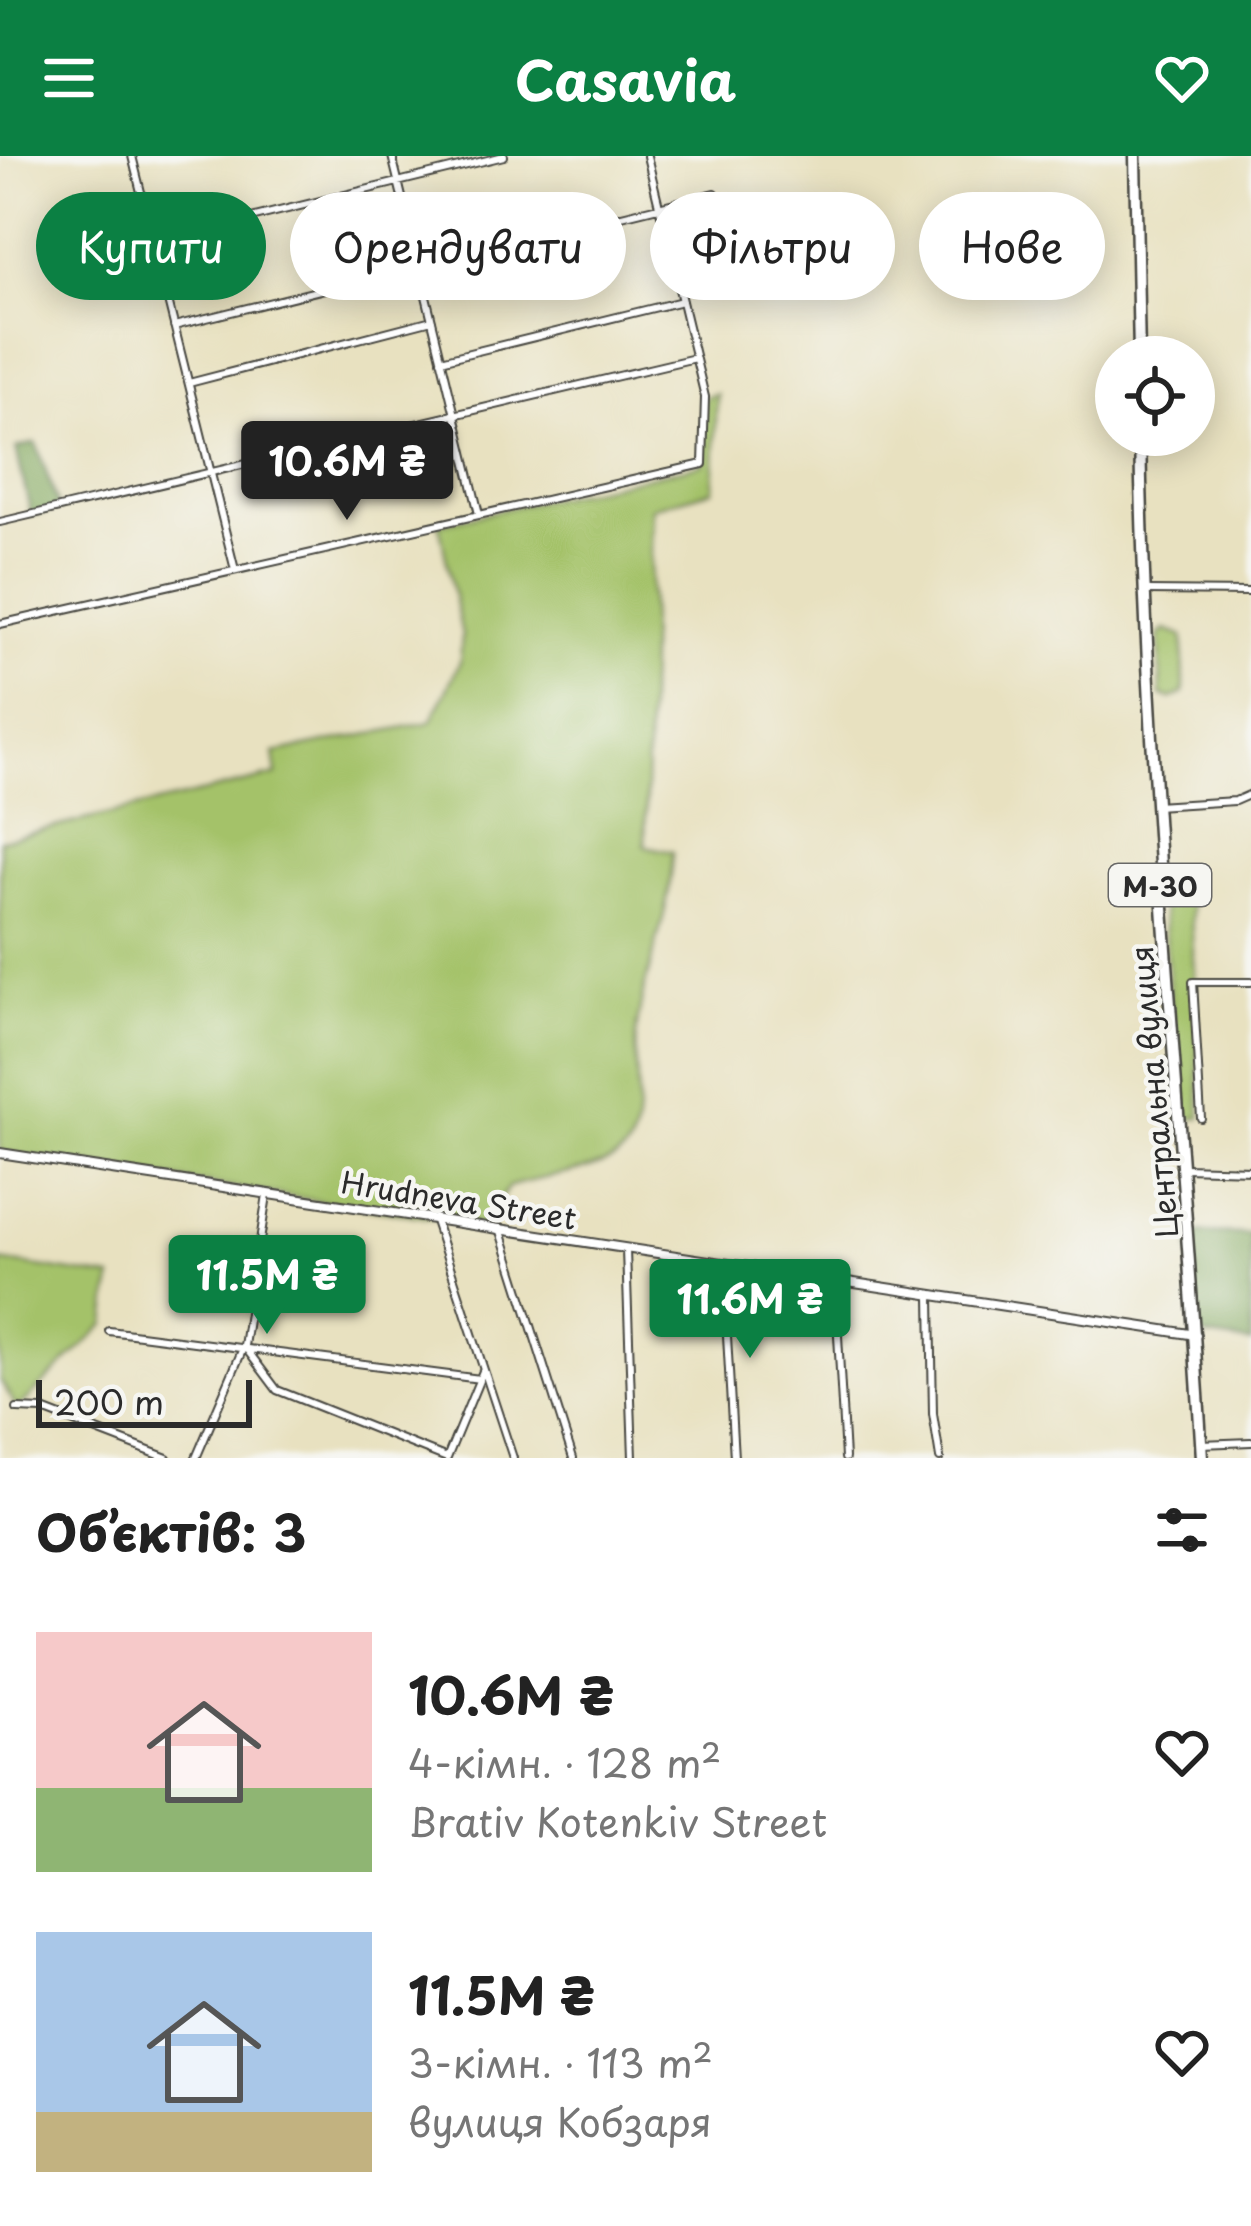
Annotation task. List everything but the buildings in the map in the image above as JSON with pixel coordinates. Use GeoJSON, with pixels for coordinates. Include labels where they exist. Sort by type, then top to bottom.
{"type":"FeatureCollection","features":[{"type":"Feature","properties":{"kind":"highway"},"geometry":{"type":"LineString","coordinates":[[1136,156],[1139,336]]}},
{"type":"Feature","properties":{"kind":"highway","name":"Центральна вулиця"},"geometry":{"type":"LineString","coordinates":[[1140,456],[1155,806],[1201,1451]]}},
{"type":"Feature","properties":{"kind":"street"},"geometry":{"type":"LineString","coordinates":[[132,156],[141,192]]}},
{"type":"Feature","properties":{"kind":"street"},"geometry":{"type":"LineString","coordinates":[[392,156],[401,192]]}},
{"type":"Feature","properties":{"kind":"street"},"geometry":{"type":"LineString","coordinates":[[266,214],[504,156]]}},
{"type":"Feature","properties":{"kind":"street"},"geometry":{"type":"LineString","coordinates":[[647,156],[656,192]]}},
{"type":"Feature","properties":{"kind":"street"},"geometry":{"type":"LineString","coordinates":[[175,326],[290,296]]}},
{"type":"Feature","properties":{"kind":"street"},"geometry":{"type":"LineString","coordinates":[[168,300],[236,570]]}},
{"type":"Feature","properties":{"kind":"street"},"geometry":{"type":"LineString","coordinates":[[427,300],[478,514]]}},
{"type":"Feature","properties":{"kind":"street"},"geometry":{"type":"LineString","coordinates":[[0,624],[703,464],[705,397],[682,301],[441,359]]}},
{"type":"Feature","properties":{"kind":"street"},"geometry":{"type":"LineString","coordinates":[[189,383],[432,320]]}},
{"type":"Feature","properties":{"kind":"street"},"geometry":{"type":"LineString","coordinates":[[0,522],[695,358]]}},
{"type":"Feature","properties":{"kind":"street"},"geometry":{"type":"LineString","coordinates":[[1143,591],[1251,592]]}},
{"type":"Feature","properties":{"kind":"street"},"geometry":{"type":"LineString","coordinates":[[1155,806],[1234,801],[1251,794]]}},
{"type":"Feature","properties":{"kind":"street"},"geometry":{"type":"LineString","coordinates":[[1201,1118],[1193,982],[1251,982]]}},
{"type":"Feature","properties":{"kind":"street","name":"Hrudneva Street"},"geometry":{"type":"LineString","coordinates":[[0,1153],[1196,1335]]}},
{"type":"Feature","properties":{"kind":"street"},"geometry":{"type":"LineString","coordinates":[[1184,1168],[1251,1170]]}},
{"type":"Feature","properties":{"kind":"street"},"geometry":{"type":"LineString","coordinates":[[196,1458],[244,1346],[267,1195]]}},
{"type":"Feature","properties":{"kind":"street"},"geometry":{"type":"LineString","coordinates":[[434,1218],[513,1458]]}},
{"type":"Feature","properties":{"kind":"street"},"geometry":{"type":"LineString","coordinates":[[500,1228],[573,1458]]}},
{"type":"Feature","properties":{"kind":"street"},"geometry":{"type":"LineString","coordinates":[[626,1250],[633,1458]]}},
{"type":"Feature","properties":{"kind":"street"},"geometry":{"type":"LineString","coordinates":[[723,1266],[734,1458]]}},
{"type":"Feature","properties":{"kind":"street"},"geometry":{"type":"LineString","coordinates":[[836,1283],[845,1458]]}},
{"type":"Feature","properties":{"kind":"street"},"geometry":{"type":"LineString","coordinates":[[931,1297],[933,1414],[940,1458]]}},
{"type":"Feature","properties":{"kind":"street"},"geometry":{"type":"LineString","coordinates":[[109,1331],[482,1375]]}},
{"type":"Feature","properties":{"kind":"street"},"geometry":{"type":"LineString","coordinates":[[244,1346],[277,1390],[447,1458],[482,1375]]}},
{"type":"Feature","properties":{"kind":"street"},"geometry":{"type":"LineString","coordinates":[[17,1409],[43,1410],[167,1458]]}},
{"type":"Feature","properties":{"kind":"street"},"geometry":{"type":"LineString","coordinates":[[1201,1451],[1251,1442]]}},
{"type":"Feature","properties":{"kind":"green space"},"geometry":{"type":"Polygon","coordinates":[[[717,394],[713,490],[652,507],[645,846],[673,852],[667,900],[636,1034],[636,1128],[624,1152],[586,1169],[508,1187],[484,1226],[0,1152],[0,840],[277,775],[274,753],[431,722],[460,662],[462,635],[439,524],[703,464],[705,397],[717,394]]]}},
{"type":"Feature","properties":{"kind":"green space"},"geometry":{"type":"Polygon","coordinates":[[[36,443],[59,509],[31,515],[16,448],[36,443]]]}},
{"type":"Feature","properties":{"kind":"green space"},"geometry":{"type":"Polygon","coordinates":[[[1165,630],[1183,636],[1184,693],[1171,699],[1161,695],[1159,635],[1165,630]]]}},
{"type":"Feature","properties":{"kind":"green space"},"geometry":{"type":"Polygon","coordinates":[[[1190,890],[1201,1118],[1181,1119],[1161,893],[1190,890]]]}},
{"type":"Feature","properties":{"kind":"green space"},"geometry":{"type":"Polygon","coordinates":[[[1189,1233],[1251,1234],[1251,1343],[1196,1335],[1189,1233]]]}},
{"type":"Feature","properties":{"kind":"green space"},"geometry":{"type":"Polygon","coordinates":[[[0,1261],[112,1278],[106,1324],[17,1409],[0,1380],[0,1261]]]}}]}
